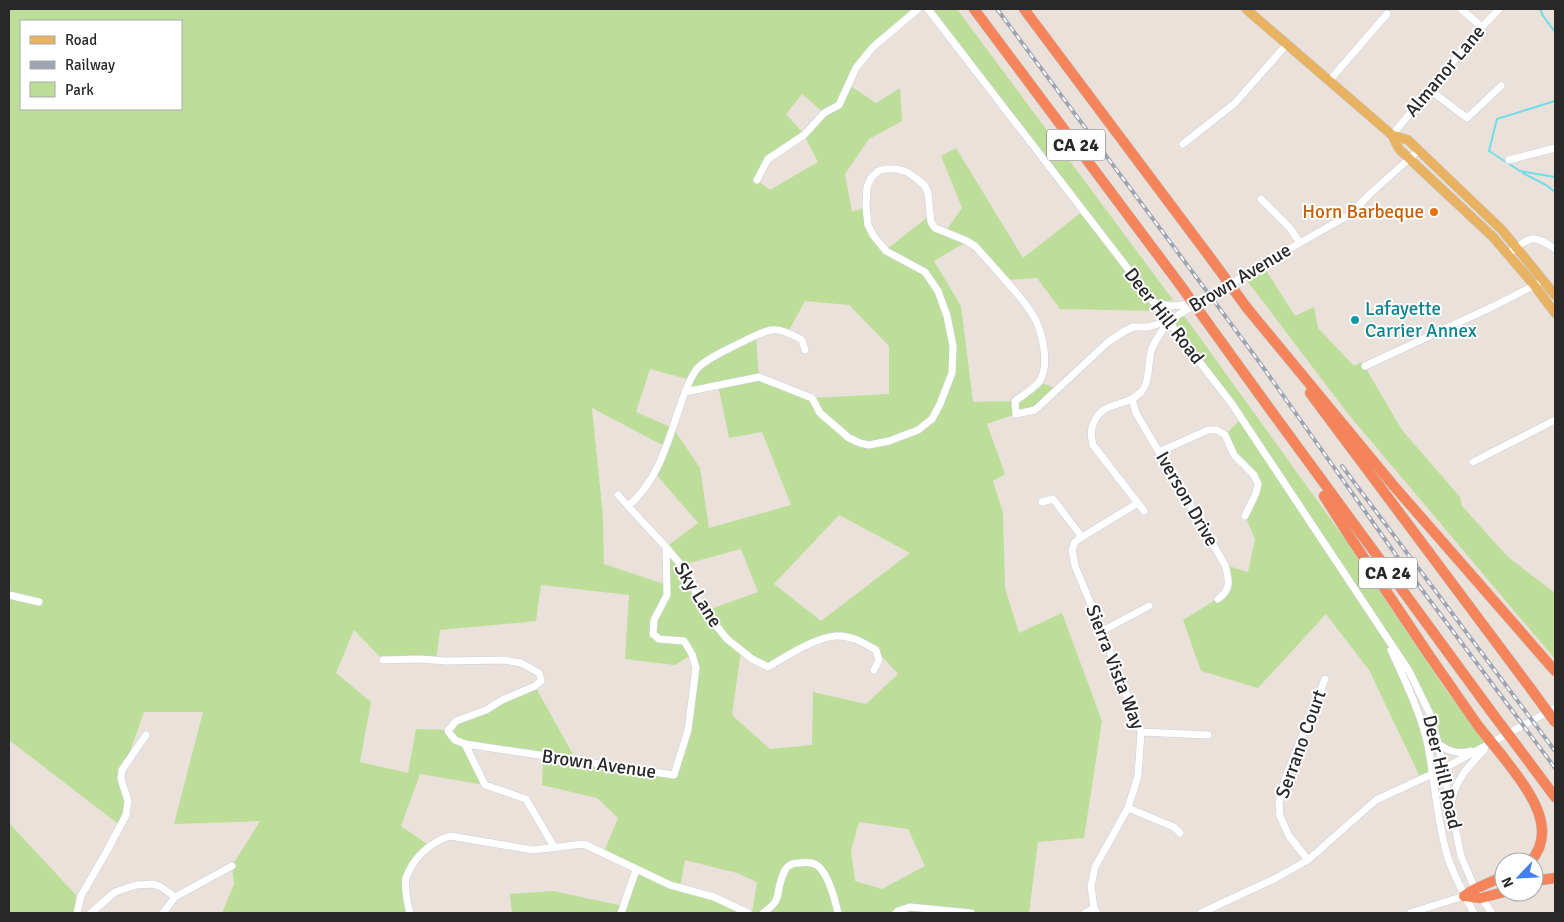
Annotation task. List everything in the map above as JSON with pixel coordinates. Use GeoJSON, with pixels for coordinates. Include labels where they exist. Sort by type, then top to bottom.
{"type":"FeatureCollection","features":[{"type":"Feature","properties":{"kind":"highway","name":"CA 24"},"geometry":{"type":"LineString","coordinates":[[974,9],[1178,282],[1288,435],[1555,797]]}},
{"type":"Feature","properties":{"kind":"highway","name":"CA 24"},"geometry":{"type":"LineString","coordinates":[[1024,9],[1247,308],[1280,349],[1340,434],[1555,722]]}},
{"type":"Feature","properties":{"kind":"highway"},"geometry":{"type":"LineString","coordinates":[[1280,349],[1418,514],[1555,671]]}},
{"type":"Feature","properties":{"kind":"highway"},"geometry":{"type":"LineString","coordinates":[[1288,435],[1352,540],[1445,680],[1528,792],[1541,818],[1542,842],[1538,852]]}},
{"type":"Feature","properties":{"kind":"highway"},"geometry":{"type":"LineString","coordinates":[[1478,893],[1494,883]]}},
{"type":"Feature","properties":{"kind":"highway"},"geometry":{"type":"LineString","coordinates":[[1464,896],[1494,892]]}},
{"type":"Feature","properties":{"kind":"main road"},"geometry":{"type":"LineString","coordinates":[[1250,10],[1392,135],[1399,149],[1493,237],[1555,313]]}},
{"type":"Feature","properties":{"kind":"main road"},"geometry":{"type":"LineString","coordinates":[[1392,135],[1408,140],[1471,199],[1517,247],[1555,295]]}},
{"type":"Feature","properties":{"kind":"street"},"geometry":{"type":"LineString","coordinates":[[757,180],[768,159],[804,135],[824,113],[839,105],[856,68],[873,47],[918,9]]}},
{"type":"Feature","properties":{"kind":"street","name":"Deer Hill Road"},"geometry":{"type":"LineString","coordinates":[[928,9],[1232,404],[1409,671],[1430,714],[1462,856],[1478,893],[1492,913]]}},
{"type":"Feature","properties":{"kind":"street"},"geometry":{"type":"LineString","coordinates":[[1461,9],[1482,27]]}},
{"type":"Feature","properties":{"kind":"street","name":"Almanor Lane"},"geometry":{"type":"LineString","coordinates":[[1392,135],[1499,9]]}},
{"type":"Feature","properties":{"kind":"street"},"geometry":{"type":"LineString","coordinates":[[1329,81],[1387,14]]}},
{"type":"Feature","properties":{"kind":"street"},"geometry":{"type":"LineString","coordinates":[[1183,144],[1235,103],[1287,44]]}},
{"type":"Feature","properties":{"kind":"street"},"geometry":{"type":"LineString","coordinates":[[1430,90],[1467,118],[1501,86]]}},
{"type":"Feature","properties":{"kind":"street"},"geometry":{"type":"LineString","coordinates":[[1508,160],[1555,148]]}},
{"type":"Feature","properties":{"kind":"street","name":"Brown Avenue"},"geometry":{"type":"LineString","coordinates":[[685,392],[758,377],[812,398],[820,412],[849,438],[869,445],[918,430],[932,419],[952,373],[954,346],[947,316],[938,291],[925,272],[886,250],[873,235],[868,224],[866,207],[867,187],[871,178],[885,169],[897,169],[907,172],[925,186],[928,193],[931,222],[934,228],[968,241],[976,247],[1032,313],[1044,350],[1044,364],[1039,382],[1015,401],[1016,414],[1035,410],[1108,342],[1133,326],[1148,326],[1168,321],[1349,215],[1418,151]]}},
{"type":"Feature","properties":{"kind":"street"},"geometry":{"type":"LineString","coordinates":[[1261,199],[1290,228],[1300,242]]}},
{"type":"Feature","properties":{"kind":"street"},"geometry":{"type":"LineString","coordinates":[[1508,254],[1529,239],[1537,238],[1555,249]]}},
{"type":"Feature","properties":{"kind":"street"},"geometry":{"type":"LineString","coordinates":[[1365,366],[1494,306],[1544,280]]}},
{"type":"Feature","properties":{"kind":"street"},"geometry":{"type":"LineString","coordinates":[[1154,303],[1171,306],[1195,304]]}},
{"type":"Feature","properties":{"kind":"street"},"geometry":{"type":"LineString","coordinates":[[1144,511],[1093,445],[1091,436],[1092,425],[1096,417],[1104,409],[1132,399],[1142,391],[1147,380],[1152,349],[1168,321]]}},
{"type":"Feature","properties":{"kind":"street"},"geometry":{"type":"LineString","coordinates":[[628,506],[649,485],[662,459],[685,392],[697,368],[720,353],[770,329],[788,332],[802,340],[805,350]]}},
{"type":"Feature","properties":{"kind":"street","name":"Iverson Drive"},"geometry":{"type":"LineString","coordinates":[[1132,399],[1136,413],[1225,565],[1229,582],[1225,594],[1218,599]]}},
{"type":"Feature","properties":{"kind":"street"},"geometry":{"type":"LineString","coordinates":[[1473,462],[1555,420]]}},
{"type":"Feature","properties":{"kind":"street"},"geometry":{"type":"LineString","coordinates":[[1159,452],[1208,430],[1217,430],[1225,435],[1234,455],[1254,475],[1258,484],[1256,493],[1245,516]]}},
{"type":"Feature","properties":{"kind":"street","name":"Sky Lane"},"geometry":{"type":"LineString","coordinates":[[618,495],[691,577],[699,604],[727,640],[752,659],[768,667],[806,646],[835,636],[851,638],[876,650],[879,660],[874,670]]}},
{"type":"Feature","properties":{"kind":"street"},"geometry":{"type":"LineString","coordinates":[[1042,502],[1053,499],[1082,537],[1138,503]]}},
{"type":"Feature","properties":{"kind":"street","name":"Sierra Vista Way"},"geometry":{"type":"LineString","coordinates":[[1082,537],[1075,542],[1072,550],[1075,566],[1142,732],[1138,776],[1128,808],[1095,867],[1092,886],[1095,911]]}},
{"type":"Feature","properties":{"kind":"street","name":"Brown Avenue"},"geometry":{"type":"LineString","coordinates":[[466,744],[674,775],[688,730],[696,668],[692,654],[684,641],[658,639],[653,634],[654,620],[667,595],[666,547]]}},
{"type":"Feature","properties":{"kind":"street"},"geometry":{"type":"LineString","coordinates":[[9,595],[39,602]]}},
{"type":"Feature","properties":{"kind":"street"},"geometry":{"type":"LineString","coordinates":[[1102,631],[1149,606]]}},
{"type":"Feature","properties":{"kind":"street","name":"Deer Hill Road"},"geometry":{"type":"LineString","coordinates":[[1383,634],[1420,719],[1428,744],[1438,813],[1448,857],[1464,896],[1474,913]]}},
{"type":"Feature","properties":{"kind":"street"},"geometry":{"type":"LineString","coordinates":[[383,660],[504,660],[521,663],[539,673],[541,680],[535,686],[502,700],[486,710],[456,721],[448,730],[450,736],[455,740],[466,744],[484,784],[526,799],[554,847]]}},
{"type":"Feature","properties":{"kind":"street","name":"Serrano Court"},"geometry":{"type":"LineString","coordinates":[[1308,860],[1289,836],[1280,816],[1278,802],[1285,779],[1325,679]]}},
{"type":"Feature","properties":{"kind":"street"},"geometry":{"type":"LineString","coordinates":[[1201,913],[1276,878],[1308,860],[1376,800],[1443,769],[1555,708]]}},
{"type":"Feature","properties":{"kind":"street"},"geometry":{"type":"LineString","coordinates":[[1142,732],[1208,735]]}},
{"type":"Feature","properties":{"kind":"street"},"geometry":{"type":"LineString","coordinates":[[77,913],[81,896],[126,815],[128,801],[121,780],[122,770],[146,735]]}},
{"type":"Feature","properties":{"kind":"street"},"geometry":{"type":"LineString","coordinates":[[1438,743],[1446,750],[1454,752],[1466,753],[1484,747]]}},
{"type":"Feature","properties":{"kind":"street"},"geometry":{"type":"LineString","coordinates":[[1450,806],[1464,771],[1484,747]]}},
{"type":"Feature","properties":{"kind":"street"},"geometry":{"type":"LineString","coordinates":[[1128,808],[1174,827],[1180,833]]}},
{"type":"Feature","properties":{"kind":"street"},"geometry":{"type":"LineString","coordinates":[[410,913],[406,880],[416,858],[438,840],[450,836],[533,850],[584,844],[670,885],[714,897],[748,913]]}},
{"type":"Feature","properties":{"kind":"street"},"geometry":{"type":"LineString","coordinates":[[763,913],[773,906],[779,898],[785,870],[794,863],[806,862],[818,866],[825,877],[832,891],[838,913]]}},
{"type":"Feature","properties":{"kind":"street"},"geometry":{"type":"LineString","coordinates":[[163,913],[175,897],[232,866]]}},
{"type":"Feature","properties":{"kind":"street"},"geometry":{"type":"LineString","coordinates":[[621,913],[636,870]]}},
{"type":"Feature","properties":{"kind":"street"},"geometry":{"type":"LineString","coordinates":[[91,913],[115,892],[136,885],[153,884],[162,886],[175,897]]}},
{"type":"Feature","properties":{"kind":"street"},"geometry":{"type":"LineString","coordinates":[[1410,913],[1464,896]]}},
{"type":"Feature","properties":{"kind":"street"},"geometry":{"type":"LineString","coordinates":[[896,913],[910,906],[971,913]]}},
{"type":"Feature","properties":{"kind":"street"},"geometry":{"type":"LineString","coordinates":[[1085,913],[1095,911]]}},
{"type":"Feature","properties":{"kind":"green space"},"geometry":{"type":"Polygon","coordinates":[[[9,9],[918,9],[873,47],[849,85],[876,103],[900,88],[902,121],[869,139],[845,174],[852,212],[866,207],[868,224],[886,250],[930,215],[931,222],[945,232],[962,208],[941,156],[956,148],[1023,258],[1083,211],[928,9],[957,9],[1173,300],[1155,303],[1160,311],[1060,309],[1037,278],[1004,280],[968,241],[934,261],[961,306],[973,402],[1015,401],[1039,382],[1058,389],[1035,410],[987,424],[1005,474],[993,481],[1003,513],[1005,588],[1019,633],[1062,613],[1102,721],[1084,838],[1038,842],[1029,913],[752,913],[757,882],[737,873],[685,860],[680,887],[748,913],[512,913],[510,894],[553,891],[623,906],[636,870],[603,854],[618,818],[597,798],[542,785],[543,756],[466,744],[485,785],[420,774],[401,826],[430,846],[415,861],[408,875],[409,911],[403,913],[222,913],[234,884],[232,866],[260,821],[174,824],[203,712],[144,712],[122,770],[128,801],[121,826],[9,740],[9,9]],[[802,94],[786,114],[804,134],[824,113],[802,94]],[[804,135],[768,159],[757,180],[770,190],[818,162],[804,135]],[[805,301],[788,332],[770,329],[756,336],[759,377],[812,398],[889,394],[889,346],[849,305],[805,301]],[[650,369],[636,412],[673,428],[700,468],[709,528],[791,505],[762,432],[729,438],[718,385],[685,392],[691,380],[650,369]],[[592,408],[603,517],[604,564],[667,585],[666,547],[698,523],[655,473],[666,447],[592,408]],[[839,515],[774,584],[821,621],[910,553],[839,515]],[[741,549],[682,565],[691,577],[705,611],[758,592],[741,549]],[[541,585],[536,621],[440,630],[436,661],[383,660],[354,630],[336,673],[371,702],[360,762],[408,773],[416,729],[448,730],[456,721],[535,686],[576,760],[674,775],[687,731],[693,699],[695,683],[692,654],[675,665],[625,659],[629,595],[541,585]],[[851,638],[820,640],[768,667],[741,651],[732,715],[770,749],[812,745],[813,692],[866,704],[898,674],[876,650],[851,638]],[[859,822],[851,850],[855,881],[882,889],[925,866],[908,829],[859,822]]]}},
{"type":"Feature","properties":{"kind":"green space"},"geometry":{"type":"Polygon","coordinates":[[[1265,269],[1295,316],[1314,307],[1318,328],[1354,366],[1362,362],[1402,430],[1460,497],[1462,506],[1508,557],[1555,593],[1555,659],[1349,415],[1248,282],[1265,269]]]}},
{"type":"Feature","properties":{"kind":"green space"},"geometry":{"type":"Polygon","coordinates":[[[1177,315],[1185,317],[1347,542],[1445,689],[1488,746],[1466,753],[1438,743],[1430,714],[1386,637],[1420,719],[1432,774],[1421,779],[1369,670],[1326,614],[1258,688],[1201,671],[1183,620],[1225,594],[1225,565],[1248,572],[1255,539],[1245,516],[1258,484],[1225,435],[1241,419],[1168,321],[1177,315]]]}},
{"type":"Feature","properties":{"kind":"green space"},"geometry":{"type":"Polygon","coordinates":[[[9,823],[76,895],[74,913],[9,913],[9,823]]]}},
{"type":"Feature","properties":{"kind":"waterway"},"geometry":{"type":"LineString","coordinates":[[1540,9],[1555,32]]}},
{"type":"Feature","properties":{"kind":"waterway"},"geometry":{"type":"LineString","coordinates":[[1555,101],[1497,119],[1489,151],[1520,171],[1555,177]]}},
{"type":"Feature","properties":{"kind":"waterway"},"geometry":{"type":"LineString","coordinates":[[1523,173],[1555,192]]}},
{"type":"Feature","properties":{"kind":"railway"},"geometry":{"type":"LineString","coordinates":[[997,9],[1260,363],[1396,555],[1555,768]]}},
{"type":"Feature","properties":{"kind":"railway"},"geometry":{"type":"LineString","coordinates":[[1342,466],[1555,751]]}},
{"type":"Feature","properties":{"kind":"place","name":"Horn Barbeque"},"geometry":{"type":"Point","coordinates":[1434,212]}},
{"type":"Feature","properties":{"kind":"place","name":"Lafayette Carrier Annex"},"geometry":{"type":"Point","coordinates":[1355,320]}}]}
